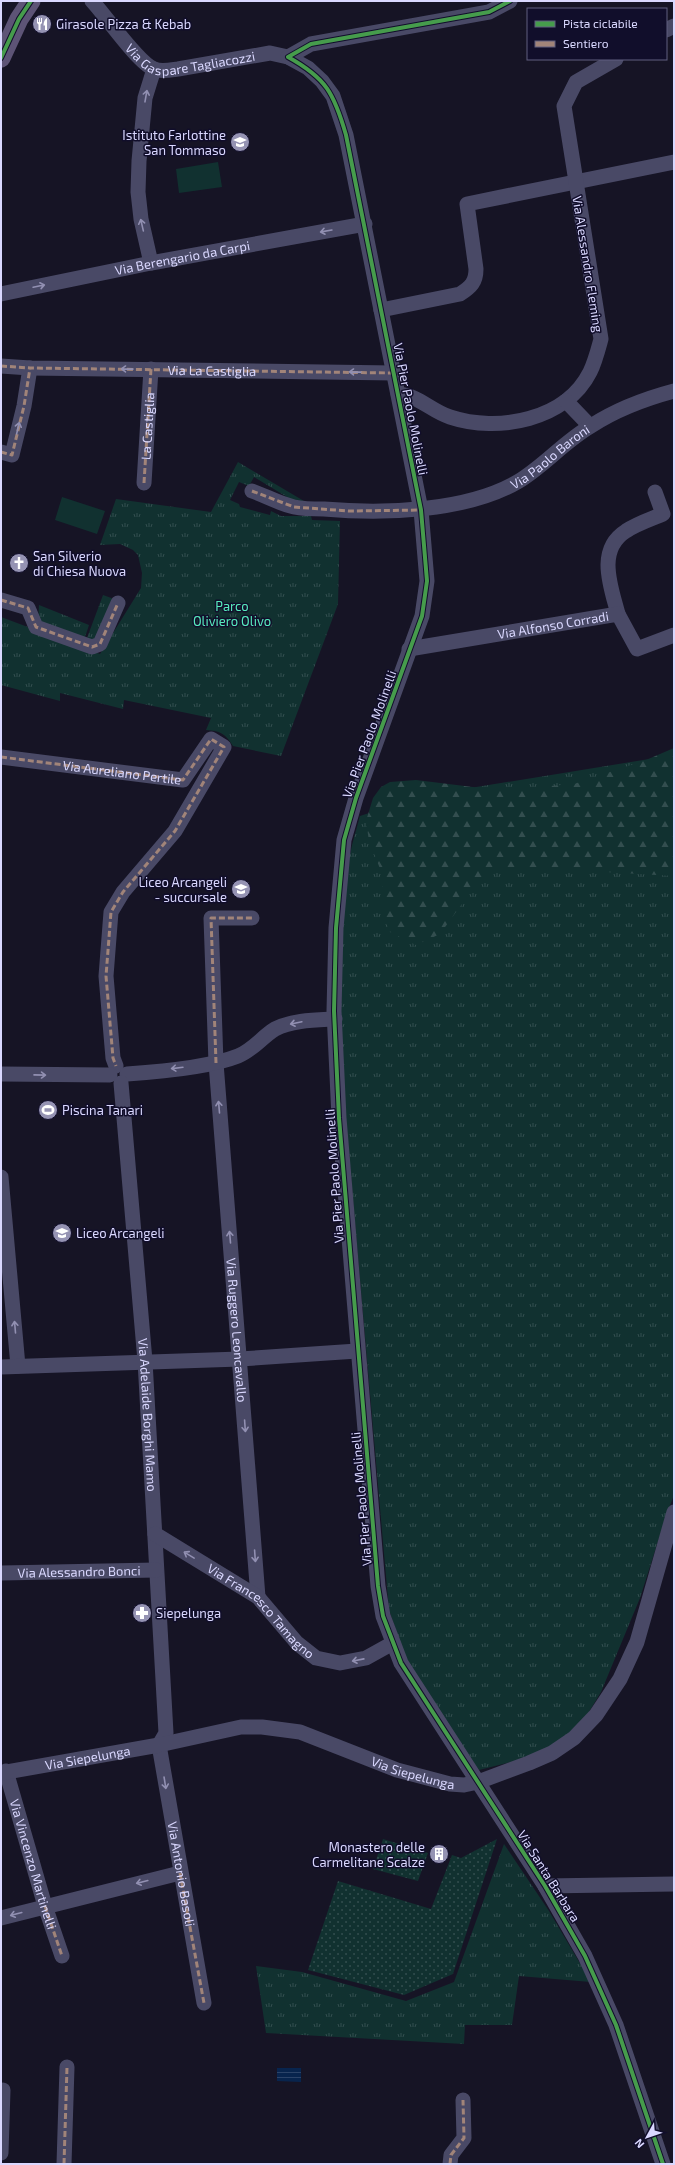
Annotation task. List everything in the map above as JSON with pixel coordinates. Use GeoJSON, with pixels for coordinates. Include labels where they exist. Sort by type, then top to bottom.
{"type":"FeatureCollection","features":[{"type":"Feature","properties":{"kind":"main road"},"geometry":{"type":"LineString","coordinates":[[2,50],[31,1]]}},
{"type":"Feature","properties":{"kind":"street","name":"Via Gaspare Tagliacozzi"},"geometry":{"type":"LineString","coordinates":[[92,1],[142,62],[154,69],[165,71],[270,52],[288,57],[308,68],[322,81],[333,96],[339,113],[364,224]]}},
{"type":"Feature","properties":{"kind":"street"},"geometry":{"type":"LineString","coordinates":[[288,57],[311,44],[489,12],[510,1]]}},
{"type":"Feature","properties":{"kind":"street","name":"Via Alessandro Fleming"},"geometry":{"type":"LineString","coordinates":[[398,394],[410,394],[449,417],[490,425],[542,414],[566,401],[590,373],[601,340],[564,106],[576,82],[614,60]]}},
{"type":"Feature","properties":{"kind":"street"},"geometry":{"type":"LineString","coordinates":[[151,263],[141,219],[139,161],[145,98],[154,69]]}},
{"type":"Feature","properties":{"kind":"street"},"geometry":{"type":"LineString","coordinates":[[381,310],[460,294],[469,289],[476,279],[476,269],[467,204],[674,162]]}},
{"type":"Feature","properties":{"kind":"street","name":"Via Berengario da Carpi"},"geometry":{"type":"LineString","coordinates":[[1,294],[151,263],[364,224]]}},
{"type":"Feature","properties":{"kind":"street","name":"Via Pier Paolo Molinelli"},"geometry":{"type":"LineString","coordinates":[[364,224],[421,510],[427,581],[422,616],[356,798],[344,840],[336,928],[334,1019],[339,1118],[357,1351],[378,1586],[383,1616],[401,1663],[478,1782]]}},
{"type":"Feature","properties":{"kind":"street","name":"Via La Castiglia"},"geometry":{"type":"LineString","coordinates":[[1,366],[30,368],[394,373]]}},
{"type":"Feature","properties":{"kind":"street"},"geometry":{"type":"LineString","coordinates":[[1,452],[12,455],[24,406],[30,368]]}},
{"type":"Feature","properties":{"kind":"street","name":"La Castiglia"},"geometry":{"type":"LineString","coordinates":[[144,483],[151,369]]}},
{"type":"Feature","properties":{"kind":"street","name":"Via Paolo Baroni"},"geometry":{"type":"LineString","coordinates":[[421,510],[482,497],[503,490],[521,480],[590,426],[621,409],[645,399],[674,391]]}},
{"type":"Feature","properties":{"kind":"street"},"geometry":{"type":"LineString","coordinates":[[566,401],[590,426]]}},
{"type":"Feature","properties":{"kind":"street"},"geometry":{"type":"LineString","coordinates":[[252,492],[294,507],[348,511],[421,510]]}},
{"type":"Feature","properties":{"kind":"street"},"geometry":{"type":"LineString","coordinates":[[618,614],[607,574],[610,548],[625,531],[663,514],[656,492]]}},
{"type":"Feature","properties":{"kind":"street"},"geometry":{"type":"LineString","coordinates":[[1,600],[28,608],[36,627],[92,647],[100,644],[118,603]]}},
{"type":"Feature","properties":{"kind":"street","name":"Via Alfonso Corradi"},"geometry":{"type":"LineString","coordinates":[[409,650],[618,614],[637,649],[674,635]]}},
{"type":"Feature","properties":{"kind":"street","name":"Via Aureliano Pertile"},"geometry":{"type":"LineString","coordinates":[[1,757],[183,780],[211,739],[224,747],[175,831],[123,892],[111,912],[106,976],[113,1058],[119,1075]]}},
{"type":"Feature","properties":{"kind":"street","name":"Via Ruggero Leoncavallo"},"geometry":{"type":"LineString","coordinates":[[252,918],[211,918],[216,1063],[258,1596]]}},
{"type":"Feature","properties":{"kind":"street"},"geometry":{"type":"LineString","coordinates":[[1,1074],[119,1075],[216,1063],[248,1051],[275,1029],[285,1025],[306,1021],[334,1019]]}},
{"type":"Feature","properties":{"kind":"street","name":"Via Adelaide Borghi Mamo"},"geometry":{"type":"LineString","coordinates":[[119,1075],[145,1361],[166,1733],[159,1745]]}},
{"type":"Feature","properties":{"kind":"street"},"geometry":{"type":"LineString","coordinates":[[1,1178],[18,1366]]}},
{"type":"Feature","properties":{"kind":"street"},"geometry":{"type":"LineString","coordinates":[[1,1367],[240,1359],[357,1351]]}},
{"type":"Feature","properties":{"kind":"street","name":"Via Siepelunga"},"geometry":{"type":"LineString","coordinates":[[4,1772],[159,1745],[241,1727],[262,1727],[312,1736],[397,1770],[450,1784],[464,1785],[478,1782],[552,1754],[574,1738],[596,1715],[620,1679],[637,1642],[674,1512]]}},
{"type":"Feature","properties":{"kind":"street","name":"Via Francesco Tamagno"},"geometry":{"type":"LineString","coordinates":[[155,1534],[258,1596],[297,1643],[316,1658],[340,1663],[366,1658],[393,1642]]}},
{"type":"Feature","properties":{"kind":"street","name":"Via Alessandro Bonci"},"geometry":{"type":"LineString","coordinates":[[1,1573],[156,1570]]}},
{"type":"Feature","properties":{"kind":"street","name":"Via Antonio Basoli"},"geometry":{"type":"LineString","coordinates":[[159,1745],[180,1873],[204,2003]]}},
{"type":"Feature","properties":{"kind":"street","name":"Via Vincenzo Martinelli"},"geometry":{"type":"LineString","coordinates":[[4,1772],[62,1956]]}},
{"type":"Feature","properties":{"kind":"street","name":"Via Santa Barbara"},"geometry":{"type":"LineString","coordinates":[[478,1782],[545,1886],[585,1956],[613,2019],[663,2164]]}},
{"type":"Feature","properties":{"kind":"street"},"geometry":{"type":"LineString","coordinates":[[1,1918],[180,1873]]}},
{"type":"Feature","properties":{"kind":"street","name":"Via Santa Barbara"},"geometry":{"type":"LineString","coordinates":[[545,1886],[674,1884]]}},
{"type":"Feature","properties":{"kind":"street"},"geometry":{"type":"LineString","coordinates":[[64,2164],[67,2067]]}},
{"type":"Feature","properties":{"kind":"street"},"geometry":{"type":"LineString","coordinates":[[1,2153],[3,2090]]}},
{"type":"Feature","properties":{"kind":"street"},"geometry":{"type":"LineString","coordinates":[[450,2164],[451,2155],[464,2138],[463,2100]]}},
{"type":"Feature","properties":{"kind":"green space"},"geometry":{"type":"Polygon","coordinates":[[[218,162],[222,187],[179,193],[176,169],[218,162]]]}},
{"type":"Feature","properties":{"kind":"green space","name":"Parco Oliviero Olivo"},"geometry":{"type":"Polygon","coordinates":[[[238,462],[309,504],[297,503],[254,477],[249,486],[239,482],[230,500],[239,504],[240,507],[270,515],[271,511],[281,516],[311,516],[312,520],[340,521],[338,604],[281,756],[233,746],[225,735],[215,731],[206,730],[211,718],[124,700],[123,709],[60,693],[60,701],[1,685],[1,617],[100,654],[141,588],[142,573],[138,555],[133,550],[120,544],[100,545],[116,499],[211,512],[238,462]]]}},
{"type":"Feature","properties":{"kind":"green space"},"geometry":{"type":"Polygon","coordinates":[[[62,497],[105,511],[97,534],[55,520],[62,497]]]}},
{"type":"Feature","properties":{"kind":"green space"},"geometry":{"type":"Polygon","coordinates":[[[103,595],[114,599],[97,642],[87,638],[103,595]]]}},
{"type":"Feature","properties":{"kind":"green space"},"geometry":{"type":"Polygon","coordinates":[[[39,605],[89,625],[84,640],[38,623],[39,605]]]}},
{"type":"Feature","properties":{"kind":"green space"},"geometry":{"type":"Polygon","coordinates":[[[674,748],[674,876],[520,867],[490,871],[472,890],[440,934],[416,945],[390,932],[385,921],[381,871],[369,841],[366,821],[373,798],[381,787],[390,782],[416,780],[497,790],[574,784],[646,760],[674,748]]]}},
{"type":"Feature","properties":{"kind":"green space"},"geometry":{"type":"Polygon","coordinates":[[[674,755],[674,1495],[640,1598],[601,1692],[581,1725],[559,1743],[519,1760],[479,1770],[406,1658],[389,1610],[338,1029],[341,898],[352,845],[360,816],[421,796],[674,755]]]}},
{"type":"Feature","properties":{"kind":"green space"},"geometry":{"type":"Polygon","coordinates":[[[383,1839],[428,1853],[418,1881],[373,1869],[383,1839]]]}},
{"type":"Feature","properties":{"kind":"green space"},"geometry":{"type":"Polygon","coordinates":[[[497,1839],[453,1974],[404,1995],[308,1970],[338,1881],[431,1909],[452,1855],[461,1858],[497,1839]]]}},
{"type":"Feature","properties":{"kind":"green space"},"geometry":{"type":"Polygon","coordinates":[[[504,1844],[549,1911],[591,1982],[519,1976],[512,2025],[465,2025],[464,2044],[266,2033],[256,1966],[302,1972],[406,2001],[454,1982],[504,1844]]]}},
{"type":"Feature","properties":{"kind":"water"},"geometry":{"type":"Polygon","coordinates":[[[277,2068],[301,2068],[301,2082],[277,2081],[277,2068]]]}},
{"type":"Feature","properties":{"kind":"marked path"},"geometry":{"type":"LineString","coordinates":[[1,366],[30,368],[394,373]]}},
{"type":"Feature","properties":{"kind":"marked path"},"geometry":{"type":"LineString","coordinates":[[1,452],[12,455],[24,406],[30,368]]}},
{"type":"Feature","properties":{"kind":"marked path"},"geometry":{"type":"LineString","coordinates":[[144,483],[151,369]]}},
{"type":"Feature","properties":{"kind":"marked path"},"geometry":{"type":"LineString","coordinates":[[252,491],[294,507],[348,511],[421,510]]}},
{"type":"Feature","properties":{"kind":"marked path"},"geometry":{"type":"LineString","coordinates":[[1,600],[28,608],[36,627],[92,647],[100,644],[118,603]]}},
{"type":"Feature","properties":{"kind":"marked path"},"geometry":{"type":"LineString","coordinates":[[1,757],[183,780],[211,739],[224,747],[175,831],[123,892],[111,912],[106,976],[113,1058],[116,1066]]}},
{"type":"Feature","properties":{"kind":"marked path"},"geometry":{"type":"LineString","coordinates":[[216,1063],[211,918],[252,918]]}},
{"type":"Feature","properties":{"kind":"marked path"},"geometry":{"type":"LineString","coordinates":[[180,1873],[204,2003]]}},
{"type":"Feature","properties":{"kind":"marked path"},"geometry":{"type":"LineString","coordinates":[[45,1906],[62,1956]]}},
{"type":"Feature","properties":{"kind":"marked path"},"geometry":{"type":"LineString","coordinates":[[64,2164],[67,2067]]}},
{"type":"Feature","properties":{"kind":"marked path"},"geometry":{"type":"LineString","coordinates":[[450,2164],[451,2155],[464,2138],[463,2100]]}},
{"type":"Feature","properties":{"kind":"cycle path"},"geometry":{"type":"LineString","coordinates":[[1,58],[19,19],[31,1]]}},
{"type":"Feature","properties":{"kind":"cycle path"},"geometry":{"type":"LineString","coordinates":[[510,1],[489,12],[311,44],[288,57],[311,72],[327,88],[342,120],[346,135],[421,510],[427,581],[422,616],[356,798],[344,840],[336,928],[334,1011],[339,1118],[378,1586],[383,1616],[401,1663],[545,1886],[585,1956],[616,2025],[663,2164]]}},
{"type":"Feature","properties":{"kind":"place","name":"Girasole Pizza & Kebab"},"geometry":{"type":"Point","coordinates":[42,24]}},
{"type":"Feature","properties":{"kind":"place","name":"Istituto Farlottine San Tommaso"},"geometry":{"type":"Point","coordinates":[240,142]}},
{"type":"Feature","properties":{"kind":"place","name":"San Silverio di Chiesa Nuova"},"geometry":{"type":"Point","coordinates":[19,563]}},
{"type":"Feature","properties":{"kind":"place","name":"Liceo Arcangeli - succursale"},"geometry":{"type":"Point","coordinates":[241,889]}},
{"type":"Feature","properties":{"kind":"place","name":"Piscina Tanari"},"geometry":{"type":"Point","coordinates":[48,1110]}},
{"type":"Feature","properties":{"kind":"place","name":"Liceo Arcangeli"},"geometry":{"type":"Point","coordinates":[62,1233]}},
{"type":"Feature","properties":{"kind":"place","name":"Siepelunga"},"geometry":{"type":"Point","coordinates":[142,1613]}},
{"type":"Feature","properties":{"kind":"place","name":"Monastero delle Carmelitane Scalze"},"geometry":{"type":"Point","coordinates":[439,1854]}}]}
